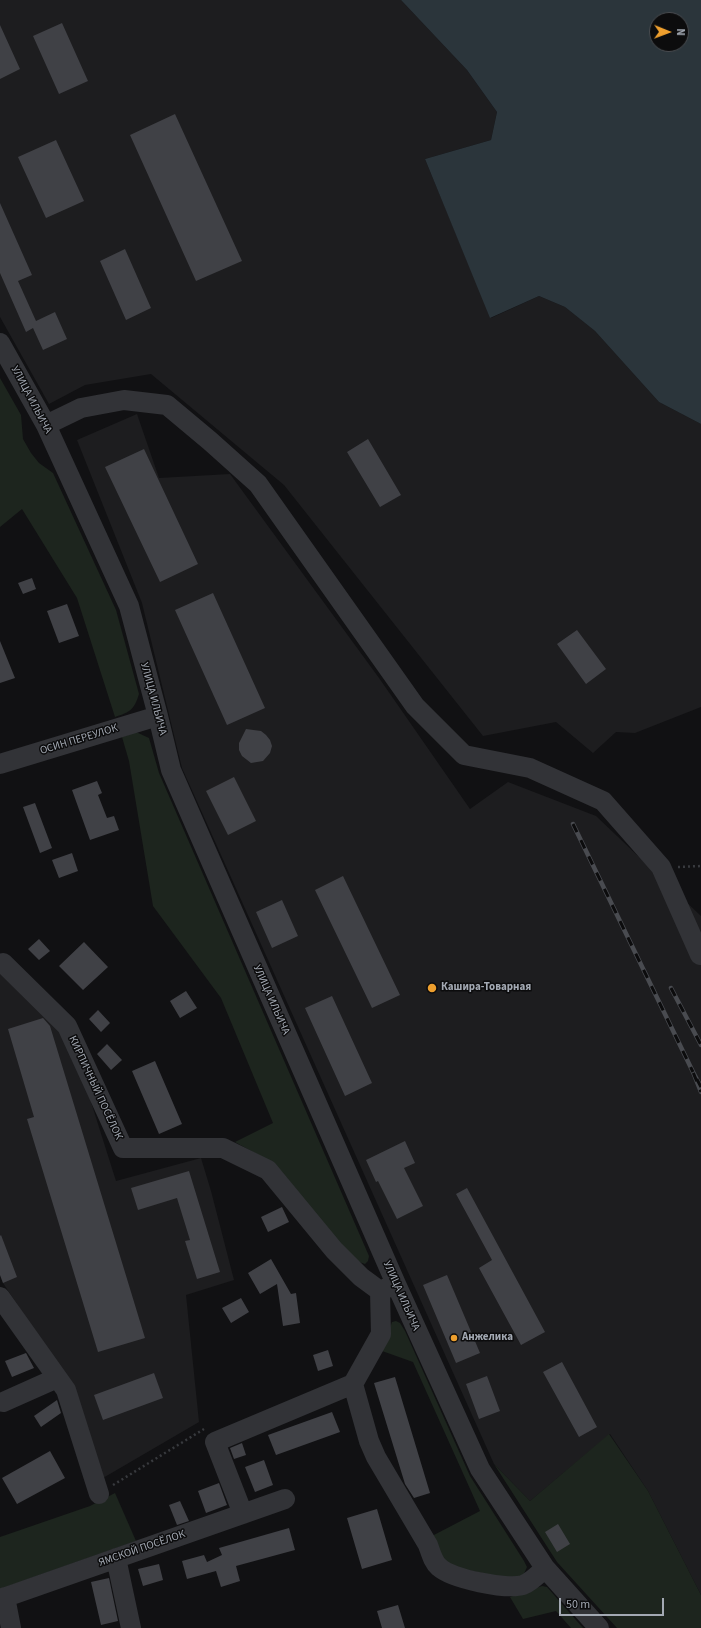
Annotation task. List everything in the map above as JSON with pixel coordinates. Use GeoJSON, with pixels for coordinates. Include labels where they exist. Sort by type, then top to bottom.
{"type":"FeatureCollection","features":[{"type":"Feature","properties":{"kind":"street","name":"УЛИЦА ИЛЬИЧА"},"geometry":{"type":"LineString","coordinates":[[0,343],[46,425],[129,606],[171,770],[388,1288],[480,1469],[545,1568],[599,1628]]}},
{"type":"Feature","properties":{"kind":"street"},"geometry":{"type":"LineString","coordinates":[[46,425],[81,408],[124,400],[167,405],[258,484],[415,706],[464,755],[530,768],[603,801],[661,867],[700,955]]}},
{"type":"Feature","properties":{"kind":"street","name":"ОСИН ПЕРЕУЛОК"},"geometry":{"type":"LineString","coordinates":[[0,764],[158,716]]}},
{"type":"Feature","properties":{"kind":"street","name":"КИРПИЧНЫЙ ПОСЁЛОК"},"geometry":{"type":"LineString","coordinates":[[2,963],[67,1026],[123,1148],[223,1148],[268,1170],[334,1250],[361,1277],[388,1288]]}},
{"type":"Feature","properties":{"kind":"street"},"geometry":{"type":"LineString","coordinates":[[243,1514],[215,1442],[353,1384],[381,1334],[388,1288]]}},
{"type":"Feature","properties":{"kind":"street"},"geometry":{"type":"LineString","coordinates":[[0,1297],[66,1390],[99,1494]]}},
{"type":"Feature","properties":{"kind":"street"},"geometry":{"type":"LineString","coordinates":[[3,1402],[57,1378]]}},
{"type":"Feature","properties":{"kind":"street"},"geometry":{"type":"LineString","coordinates":[[353,1384],[369,1441],[376,1457],[425,1539],[439,1567],[452,1575],[495,1585],[514,1586],[524,1584],[545,1568]]}},
{"type":"Feature","properties":{"kind":"street","name":"ЯМСКОЙ ПОСЁЛОК"},"geometry":{"type":"LineString","coordinates":[[2,1598],[285,1499]]}},
{"type":"Feature","properties":{"kind":"street"},"geometry":{"type":"LineString","coordinates":[[116,1558],[131,1628]]}},
{"type":"Feature","properties":{"kind":"street"},"geometry":{"type":"LineString","coordinates":[[2,1598],[11,1628]]}},
{"type":"Feature","properties":{"kind":"path"},"geometry":{"type":"LineString","coordinates":[[661,867],[701,866]]}},
{"type":"Feature","properties":{"kind":"path"},"geometry":{"type":"LineString","coordinates":[[99,1494],[208,1426],[215,1442]]}},
{"type":"Feature","properties":{"kind":"shaded area"},"geometry":{"type":"Polygon","coordinates":[[[0,0],[401,0],[467,70],[497,112],[491,140],[425,159],[491,318],[539,296],[565,307],[595,331],[659,402],[701,424],[701,707],[635,733],[616,732],[593,753],[556,722],[483,736],[284,485],[151,374],[85,385],[49,404],[0,317],[0,0]]]}},
{"type":"Feature","properties":{"kind":"shaded area"},"geometry":{"type":"Polygon","coordinates":[[[401,0],[701,0],[701,424],[659,402],[595,331],[565,307],[539,296],[490,318],[425,159],[491,140],[497,112],[467,70],[401,0]]]}},
{"type":"Feature","properties":{"kind":"shaded area"},"geometry":{"type":"Polygon","coordinates":[[[0,378],[21,415],[23,439],[39,463],[53,473],[116,610],[139,694],[131,710],[115,717],[77,598],[22,509],[0,527],[0,378]]]}},
{"type":"Feature","properties":{"kind":"shaded area"},"geometry":{"type":"Polygon","coordinates":[[[137,414],[159,478],[230,474],[379,678],[470,809],[508,782],[596,816],[701,916],[701,1595],[648,1491],[610,1434],[530,1501],[494,1464],[182,768],[142,603],[77,440],[137,414]]]}},
{"type":"Feature","properties":{"kind":"shaded area"},"geometry":{"type":"Polygon","coordinates":[[[136,732],[149,738],[159,773],[369,1256],[368,1261],[365,1264],[354,1258],[330,1235],[277,1167],[263,1157],[235,1142],[273,1123],[221,998],[153,906],[129,761],[122,737],[136,732]]]}},
{"type":"Feature","properties":{"kind":"shaded area"},"geometry":{"type":"Polygon","coordinates":[[[0,964],[67,1026],[116,1181],[201,1158],[234,1280],[186,1295],[199,1422],[103,1478],[72,1387],[3,1283],[0,1275],[0,964]]]}},
{"type":"Feature","properties":{"kind":"shaded area"},"geometry":{"type":"Polygon","coordinates":[[[396,1321],[400,1323],[405,1331],[470,1476],[527,1567],[523,1576],[515,1578],[495,1576],[454,1567],[444,1561],[432,1536],[480,1511],[413,1362],[382,1351],[392,1322],[396,1321]]]}},
{"type":"Feature","properties":{"kind":"shaded area"},"geometry":{"type":"Polygon","coordinates":[[[609,1434],[648,1491],[701,1595],[701,1628],[617,1628],[557,1562],[494,1464],[530,1501],[609,1434]]]}},
{"type":"Feature","properties":{"kind":"shaded area"},"geometry":{"type":"Polygon","coordinates":[[[115,1493],[136,1541],[0,1589],[0,1537],[90,1506],[115,1493]]]}},
{"type":"Feature","properties":{"kind":"shaded area"},"geometry":{"type":"Polygon","coordinates":[[[542,1586],[547,1587],[583,1628],[571,1628],[556,1611],[523,1619],[510,1597],[542,1586]]]}},
{"type":"Feature","properties":{"kind":"building"},"geometry":{"type":"Polygon","coordinates":[[[62,23],[88,81],[59,94],[33,36],[62,23]]]}},
{"type":"Feature","properties":{"kind":"building"},"geometry":{"type":"Polygon","coordinates":[[[0,25],[20,69],[0,79],[0,25]]]}},
{"type":"Feature","properties":{"kind":"building"},"geometry":{"type":"Polygon","coordinates":[[[175,114],[242,261],[196,281],[130,135],[175,114]]]}},
{"type":"Feature","properties":{"kind":"building"},"geometry":{"type":"Polygon","coordinates":[[[56,140],[84,201],[46,218],[18,157],[56,140]]]}},
{"type":"Feature","properties":{"kind":"building"},"geometry":{"type":"Polygon","coordinates":[[[0,203],[32,275],[18,281],[36,321],[55,312],[67,339],[43,350],[33,328],[26,332],[0,273],[0,203]]]}},
{"type":"Feature","properties":{"kind":"building"},"geometry":{"type":"Polygon","coordinates":[[[125,249],[151,308],[126,320],[100,261],[125,249]]]}},
{"type":"Feature","properties":{"kind":"building"},"geometry":{"type":"Polygon","coordinates":[[[368,439],[401,495],[380,507],[347,452],[368,439]]]}},
{"type":"Feature","properties":{"kind":"building"},"geometry":{"type":"Polygon","coordinates":[[[144,449],[198,564],[160,582],[105,467],[144,449]]]}},
{"type":"Feature","properties":{"kind":"building"},"geometry":{"type":"Polygon","coordinates":[[[32,578],[36,589],[23,594],[18,583],[32,578]]]}},
{"type":"Feature","properties":{"kind":"building"},"geometry":{"type":"Polygon","coordinates":[[[213,593],[265,708],[227,725],[175,610],[213,593]]]}},
{"type":"Feature","properties":{"kind":"building"},"geometry":{"type":"Polygon","coordinates":[[[67,604],[79,636],[59,643],[47,611],[67,604]]]}},
{"type":"Feature","properties":{"kind":"building"},"geometry":{"type":"Polygon","coordinates":[[[577,630],[606,669],[586,684],[557,644],[577,630]]]}},
{"type":"Feature","properties":{"kind":"building"},"geometry":{"type":"Polygon","coordinates":[[[0,641],[15,678],[0,683],[0,641]]]}},
{"type":"Feature","properties":{"kind":"building"},"geometry":{"type":"Polygon","coordinates":[[[246,729],[261,731],[270,740],[272,746],[270,753],[263,761],[251,763],[242,756],[239,750],[239,743],[246,729]]]}},
{"type":"Feature","properties":{"kind":"building"},"geometry":{"type":"Polygon","coordinates":[[[234,777],[256,821],[228,835],[206,791],[234,777]]]}},
{"type":"Feature","properties":{"kind":"building"},"geometry":{"type":"Polygon","coordinates":[[[97,781],[102,793],[98,795],[107,818],[114,816],[119,830],[90,840],[72,790],[97,781]]]}},
{"type":"Feature","properties":{"kind":"building"},"geometry":{"type":"Polygon","coordinates":[[[35,803],[52,848],[40,853],[23,807],[35,803]]]}},
{"type":"Feature","properties":{"kind":"building"},"geometry":{"type":"Polygon","coordinates":[[[72,853],[78,871],[59,878],[52,860],[72,853]]]}},
{"type":"Feature","properties":{"kind":"building"},"geometry":{"type":"Polygon","coordinates":[[[343,876],[400,995],[372,1008],[315,890],[343,876]]]}},
{"type":"Feature","properties":{"kind":"building"},"geometry":{"type":"Polygon","coordinates":[[[282,900],[298,936],[272,948],[256,912],[282,900]]]}},
{"type":"Feature","properties":{"kind":"building"},"geometry":{"type":"Polygon","coordinates":[[[39,939],[50,951],[39,960],[28,949],[39,939]]]}},
{"type":"Feature","properties":{"kind":"building"},"geometry":{"type":"Polygon","coordinates":[[[84,942],[108,967],[83,990],[59,966],[84,942]]]}},
{"type":"Feature","properties":{"kind":"building"},"geometry":{"type":"Polygon","coordinates":[[[186,991],[197,1008],[180,1018],[170,1001],[186,991]]]}},
{"type":"Feature","properties":{"kind":"building"},"geometry":{"type":"Polygon","coordinates":[[[332,996],[372,1083],[345,1096],[305,1008],[332,996]]]}},
{"type":"Feature","properties":{"kind":"building"},"geometry":{"type":"Polygon","coordinates":[[[98,1010],[110,1023],[101,1032],[89,1019],[98,1010]]]}},
{"type":"Feature","properties":{"kind":"building"},"geometry":{"type":"Polygon","coordinates":[[[43,1018],[50,1026],[145,1338],[98,1352],[27,1119],[34,1117],[8,1029],[43,1018]]]}},
{"type":"Feature","properties":{"kind":"building"},"geometry":{"type":"Polygon","coordinates":[[[107,1044],[122,1060],[111,1070],[97,1054],[107,1044]]]}},
{"type":"Feature","properties":{"kind":"building"},"geometry":{"type":"Polygon","coordinates":[[[155,1061],[182,1124],[159,1134],[132,1071],[155,1061]]]}},
{"type":"Feature","properties":{"kind":"building"},"geometry":{"type":"Polygon","coordinates":[[[405,1141],[415,1163],[404,1168],[423,1206],[397,1219],[378,1181],[376,1182],[366,1160],[405,1141]]]}},
{"type":"Feature","properties":{"kind":"building"},"geometry":{"type":"Polygon","coordinates":[[[189,1171],[220,1272],[197,1279],[185,1241],[190,1240],[177,1198],[138,1210],[131,1188],[189,1171]]]}},
{"type":"Feature","properties":{"kind":"building"},"geometry":{"type":"Polygon","coordinates":[[[467,1188],[545,1332],[521,1345],[479,1268],[492,1260],[456,1194],[467,1188]]]}},
{"type":"Feature","properties":{"kind":"building"},"geometry":{"type":"Polygon","coordinates":[[[282,1207],[289,1222],[268,1232],[261,1217],[282,1207]]]}},
{"type":"Feature","properties":{"kind":"building"},"geometry":{"type":"Polygon","coordinates":[[[1,1235],[17,1277],[3,1283],[0,1275],[1,1235]]]}},
{"type":"Feature","properties":{"kind":"building"},"geometry":{"type":"Polygon","coordinates":[[[271,1259],[291,1294],[296,1293],[300,1323],[283,1326],[277,1284],[260,1294],[248,1273],[271,1259]]]}},
{"type":"Feature","properties":{"kind":"building"},"geometry":{"type":"Polygon","coordinates":[[[447,1275],[480,1353],[456,1363],[423,1285],[447,1275]]]}},
{"type":"Feature","properties":{"kind":"building"},"geometry":{"type":"Polygon","coordinates":[[[241,1298],[249,1312],[231,1323],[222,1308],[241,1298]]]}},
{"type":"Feature","properties":{"kind":"building"},"geometry":{"type":"Polygon","coordinates":[[[328,1350],[333,1366],[318,1371],[313,1355],[328,1350]]]}},
{"type":"Feature","properties":{"kind":"building"},"geometry":{"type":"Polygon","coordinates":[[[26,1353],[34,1368],[12,1377],[5,1361],[26,1353]]]}},
{"type":"Feature","properties":{"kind":"building"},"geometry":{"type":"Polygon","coordinates":[[[562,1362],[597,1427],[579,1437],[543,1372],[562,1362]]]}},
{"type":"Feature","properties":{"kind":"building"},"geometry":{"type":"Polygon","coordinates":[[[154,1373],[163,1398],[103,1420],[94,1395],[154,1373]]]}},
{"type":"Feature","properties":{"kind":"building"},"geometry":{"type":"Polygon","coordinates":[[[487,1376],[500,1411],[479,1419],[466,1384],[487,1376]]]}},
{"type":"Feature","properties":{"kind":"building"},"geometry":{"type":"Polygon","coordinates":[[[395,1377],[430,1493],[414,1498],[405,1484],[374,1383],[395,1377]]]}},
{"type":"Feature","properties":{"kind":"building"},"geometry":{"type":"Polygon","coordinates":[[[57,1400],[61,1413],[41,1427],[34,1416],[57,1400]]]}},
{"type":"Feature","properties":{"kind":"building"},"geometry":{"type":"Polygon","coordinates":[[[332,1412],[340,1432],[276,1455],[268,1435],[332,1412]]]}},
{"type":"Feature","properties":{"kind":"building"},"geometry":{"type":"Polygon","coordinates":[[[242,1443],[246,1455],[234,1459],[230,1448],[242,1443]]]}},
{"type":"Feature","properties":{"kind":"building"},"geometry":{"type":"Polygon","coordinates":[[[50,1451],[65,1478],[17,1504],[2,1478],[50,1451]]]}},
{"type":"Feature","properties":{"kind":"building"},"geometry":{"type":"Polygon","coordinates":[[[264,1460],[273,1485],[255,1492],[245,1467],[264,1460]]]}},
{"type":"Feature","properties":{"kind":"building"},"geometry":{"type":"Polygon","coordinates":[[[219,1483],[227,1505],[206,1513],[198,1491],[219,1483]]]}},
{"type":"Feature","properties":{"kind":"building"},"geometry":{"type":"Polygon","coordinates":[[[180,1501],[189,1521],[177,1525],[169,1505],[180,1501]]]}},
{"type":"Feature","properties":{"kind":"building"},"geometry":{"type":"Polygon","coordinates":[[[377,1509],[392,1560],[362,1569],[347,1518],[377,1509]]]}},
{"type":"Feature","properties":{"kind":"building"},"geometry":{"type":"Polygon","coordinates":[[[558,1524],[570,1544],[557,1552],[545,1532],[558,1524]]]}},
{"type":"Feature","properties":{"kind":"building"},"geometry":{"type":"Polygon","coordinates":[[[289,1528],[295,1550],[236,1566],[240,1581],[221,1587],[216,1571],[187,1579],[182,1561],[204,1555],[207,1562],[222,1555],[219,1548],[289,1528]]]}},
{"type":"Feature","properties":{"kind":"building"},"geometry":{"type":"Polygon","coordinates":[[[159,1564],[163,1580],[143,1586],[138,1569],[159,1564]]]}},
{"type":"Feature","properties":{"kind":"building"},"geometry":{"type":"Polygon","coordinates":[[[109,1578],[118,1621],[101,1625],[91,1582],[109,1578]]]}},
{"type":"Feature","properties":{"kind":"building"},"geometry":{"type":"Polygon","coordinates":[[[398,1605],[405,1628],[382,1628],[377,1611],[398,1605]]]}},
{"type":"Feature","properties":{"kind":"railway"},"geometry":{"type":"LineString","coordinates":[[573,824],[693,1072]]}},
{"type":"Feature","properties":{"kind":"railway"},"geometry":{"type":"LineString","coordinates":[[671,988],[701,1045]]}},
{"type":"Feature","properties":{"kind":"railway"},"geometry":{"type":"LineString","coordinates":[[701,1087],[693,1072],[701,1092]]}},
{"type":"Feature","properties":{"kind":"place","name":"Кашира-Товарная"},"geometry":{"type":"Point","coordinates":[432,988]}},
{"type":"Feature","properties":{"kind":"place","name":"Анжелика"},"geometry":{"type":"Point","coordinates":[454,1338]}}]}
